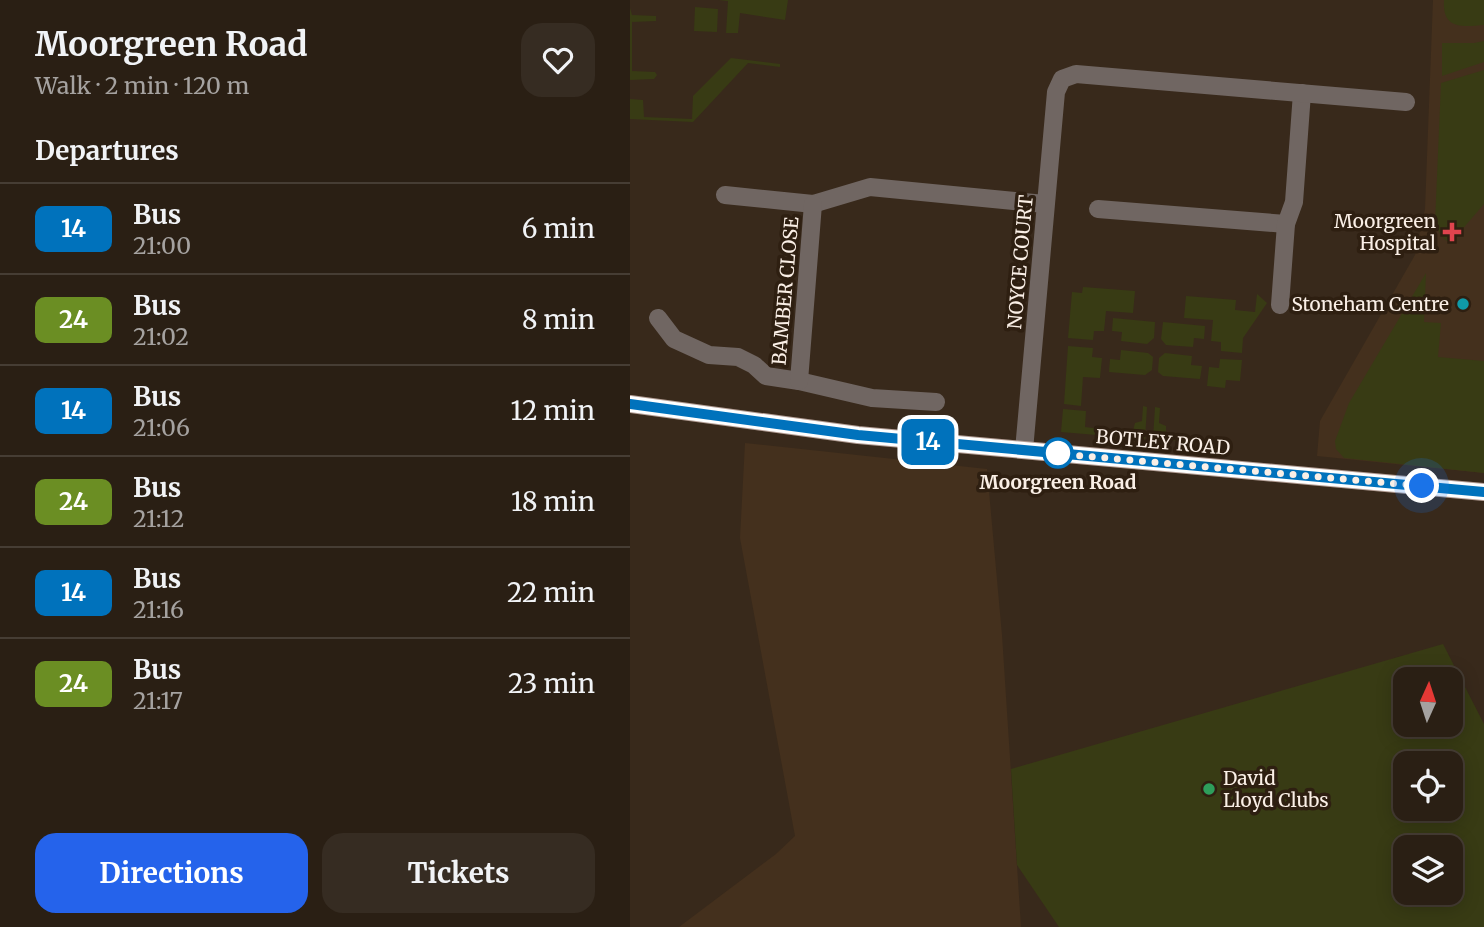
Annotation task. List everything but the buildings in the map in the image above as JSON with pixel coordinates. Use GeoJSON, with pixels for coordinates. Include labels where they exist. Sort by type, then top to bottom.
{"type":"FeatureCollection","features":[{"type":"Feature","properties":{"kind":"main road","name":"BOTLEY ROAD"},"geometry":{"type":"LineString","coordinates":[[630,404],[858,435],[1484,492]]}},
{"type":"Feature","properties":{"kind":"street","name":"NOYCE COURT"},"geometry":{"type":"LineString","coordinates":[[1024,450],[1056,92],[1062,79],[1076,74],[1302,93]]}},
{"type":"Feature","properties":{"kind":"street"},"geometry":{"type":"LineString","coordinates":[[1280,305],[1286,225],[1294,202],[1302,93],[1405,102]]}},
{"type":"Feature","properties":{"kind":"street","name":"BAMBER CLOSE"},"geometry":{"type":"LineString","coordinates":[[725,195],[813,204],[870,187],[1045,204]]}},
{"type":"Feature","properties":{"kind":"street","name":"BAMBER CLOSE"},"geometry":{"type":"LineString","coordinates":[[799,381],[813,204]]}},
{"type":"Feature","properties":{"kind":"street"},"geometry":{"type":"LineString","coordinates":[[1098,209],[1286,225]]}},
{"type":"Feature","properties":{"kind":"street","name":"BAMBER CLOSE"},"geometry":{"type":"LineString","coordinates":[[658,318],[674,339],[709,355],[738,357],[754,365],[766,376],[872,398],[936,402]]}},
{"type":"Feature","properties":{"kind":"shaded area","name":"Moorgreen Hospital"},"geometry":{"type":"Polygon","coordinates":[[[1433,0],[1484,0],[1484,473],[1317,456],[1320,421],[1415,255],[1425,209],[1433,0]]]}},
{"type":"Feature","properties":{"kind":"shaded area"},"geometry":{"type":"Polygon","coordinates":[[[745,443],[987,469],[1002,635],[1021,927],[679,927],[776,854],[795,836],[740,538],[745,443]]]}},
{"type":"Feature","properties":{"kind":"green space"},"geometry":{"type":"Polygon","coordinates":[[[718,0],[788,0],[785,20],[740,13],[738,33],[726,33],[728,1],[718,0]]]}},
{"type":"Feature","properties":{"kind":"green space"},"geometry":{"type":"Polygon","coordinates":[[[1444,0],[1484,0],[1484,25],[1461,26],[1450,21],[1444,9],[1444,0]]]}},
{"type":"Feature","properties":{"kind":"green space"},"geometry":{"type":"Polygon","coordinates":[[[695,7],[718,9],[717,32],[694,31],[695,7]]]}},
{"type":"Feature","properties":{"kind":"green space"},"geometry":{"type":"Polygon","coordinates":[[[630,8],[632,15],[656,16],[656,21],[632,22],[632,71],[655,72],[657,75],[654,79],[630,80],[630,8]]]}},
{"type":"Feature","properties":{"kind":"green space"},"geometry":{"type":"Polygon","coordinates":[[[1484,41],[1484,62],[1442,76],[1442,43],[1484,41]]]}},
{"type":"Feature","properties":{"kind":"green space"},"geometry":{"type":"Polygon","coordinates":[[[731,58],[780,64],[780,67],[748,63],[693,122],[630,119],[630,99],[643,100],[644,117],[692,119],[693,96],[731,58]]]}},
{"type":"Feature","properties":{"kind":"green space"},"geometry":{"type":"Polygon","coordinates":[[[1484,70],[1484,204],[1454,239],[1447,241],[1441,236],[1435,223],[1441,83],[1484,70]]]}},
{"type":"Feature","properties":{"kind":"green space"},"geometry":{"type":"Polygon","coordinates":[[[1426,273],[1424,322],[1441,323],[1438,357],[1484,361],[1484,473],[1344,458],[1336,449],[1335,441],[1349,403],[1426,273]]]}},
{"type":"Feature","properties":{"kind":"green space"},"geometry":{"type":"Polygon","coordinates":[[[1083,287],[1135,291],[1133,313],[1106,311],[1104,331],[1094,331],[1093,340],[1068,338],[1072,292],[1082,293],[1083,287]]]}},
{"type":"Feature","properties":{"kind":"green space"},"geometry":{"type":"Polygon","coordinates":[[[1257,294],[1267,303],[1243,338],[1242,353],[1221,351],[1221,342],[1211,341],[1213,320],[1184,318],[1186,296],[1236,300],[1235,310],[1255,312],[1257,294]]]}},
{"type":"Feature","properties":{"kind":"green space"},"geometry":{"type":"Polygon","coordinates":[[[1113,318],[1155,322],[1154,338],[1147,344],[1121,341],[1122,332],[1112,331],[1113,318]]]}},
{"type":"Feature","properties":{"kind":"green space"},"geometry":{"type":"Polygon","coordinates":[[[1163,322],[1205,326],[1204,339],[1194,338],[1193,347],[1166,345],[1161,339],[1163,322]]]}},
{"type":"Feature","properties":{"kind":"green space"},"geometry":{"type":"Polygon","coordinates":[[[1068,346],[1093,348],[1092,357],[1102,358],[1100,378],[1083,377],[1081,406],[1064,404],[1068,346]]]}},
{"type":"Feature","properties":{"kind":"green space"},"geometry":{"type":"Polygon","coordinates":[[[1121,350],[1148,353],[1153,357],[1152,370],[1145,375],[1109,372],[1110,359],[1120,360],[1121,350]]]}},
{"type":"Feature","properties":{"kind":"green space"},"geometry":{"type":"Polygon","coordinates":[[[1165,353],[1192,356],[1191,365],[1202,366],[1200,379],[1163,376],[1158,372],[1159,358],[1165,353]]]}},
{"type":"Feature","properties":{"kind":"green space"},"geometry":{"type":"Polygon","coordinates":[[[1220,359],[1242,360],[1240,381],[1226,380],[1225,388],[1207,386],[1209,367],[1219,368],[1220,359]]]}},
{"type":"Feature","properties":{"kind":"green space"},"geometry":{"type":"Polygon","coordinates":[[[1143,406],[1147,407],[1145,439],[1061,432],[1063,409],[1086,411],[1085,427],[1114,433],[1115,430],[1133,431],[1135,423],[1142,421],[1143,406]]]}},
{"type":"Feature","properties":{"kind":"green space"},"geometry":{"type":"Polygon","coordinates":[[[1155,407],[1160,408],[1159,423],[1166,426],[1166,433],[1184,435],[1184,441],[1153,439],[1155,407]]]}},
{"type":"Feature","properties":{"kind":"green space","name":"David Lloyd Clubs"},"geometry":{"type":"Polygon","coordinates":[[[1443,644],[1455,667],[1393,667],[1393,737],[1463,737],[1463,683],[1484,724],[1484,927],[1059,927],[1017,865],[1011,769],[1443,644]]]}},
{"type":"Feature","properties":{"kind":"bus line","name":"14"},"geometry":{"type":"LineString","coordinates":[[630,404],[858,435],[1484,492]]}},
{"type":"Feature","properties":{"kind":"place","name":"Moorgreen Hospital"},"geometry":{"type":"Point","coordinates":[1452,232]}},
{"type":"Feature","properties":{"kind":"place","name":"Stoneham Centre"},"geometry":{"type":"Point","coordinates":[1463,304]}},
{"type":"Feature","properties":{"kind":"place","name":"Moorgreen Road"},"geometry":{"type":"Point","coordinates":[1058,453]}},
{"type":"Feature","properties":{"kind":"place","name":"David Lloyd Clubs"},"geometry":{"type":"Point","coordinates":[1209,789]}},
{"type":"Feature","properties":{"kind":"route"},"geometry":{"type":"LineString","coordinates":[[1058,453],[1050,453],[1422,486]]}}]}
